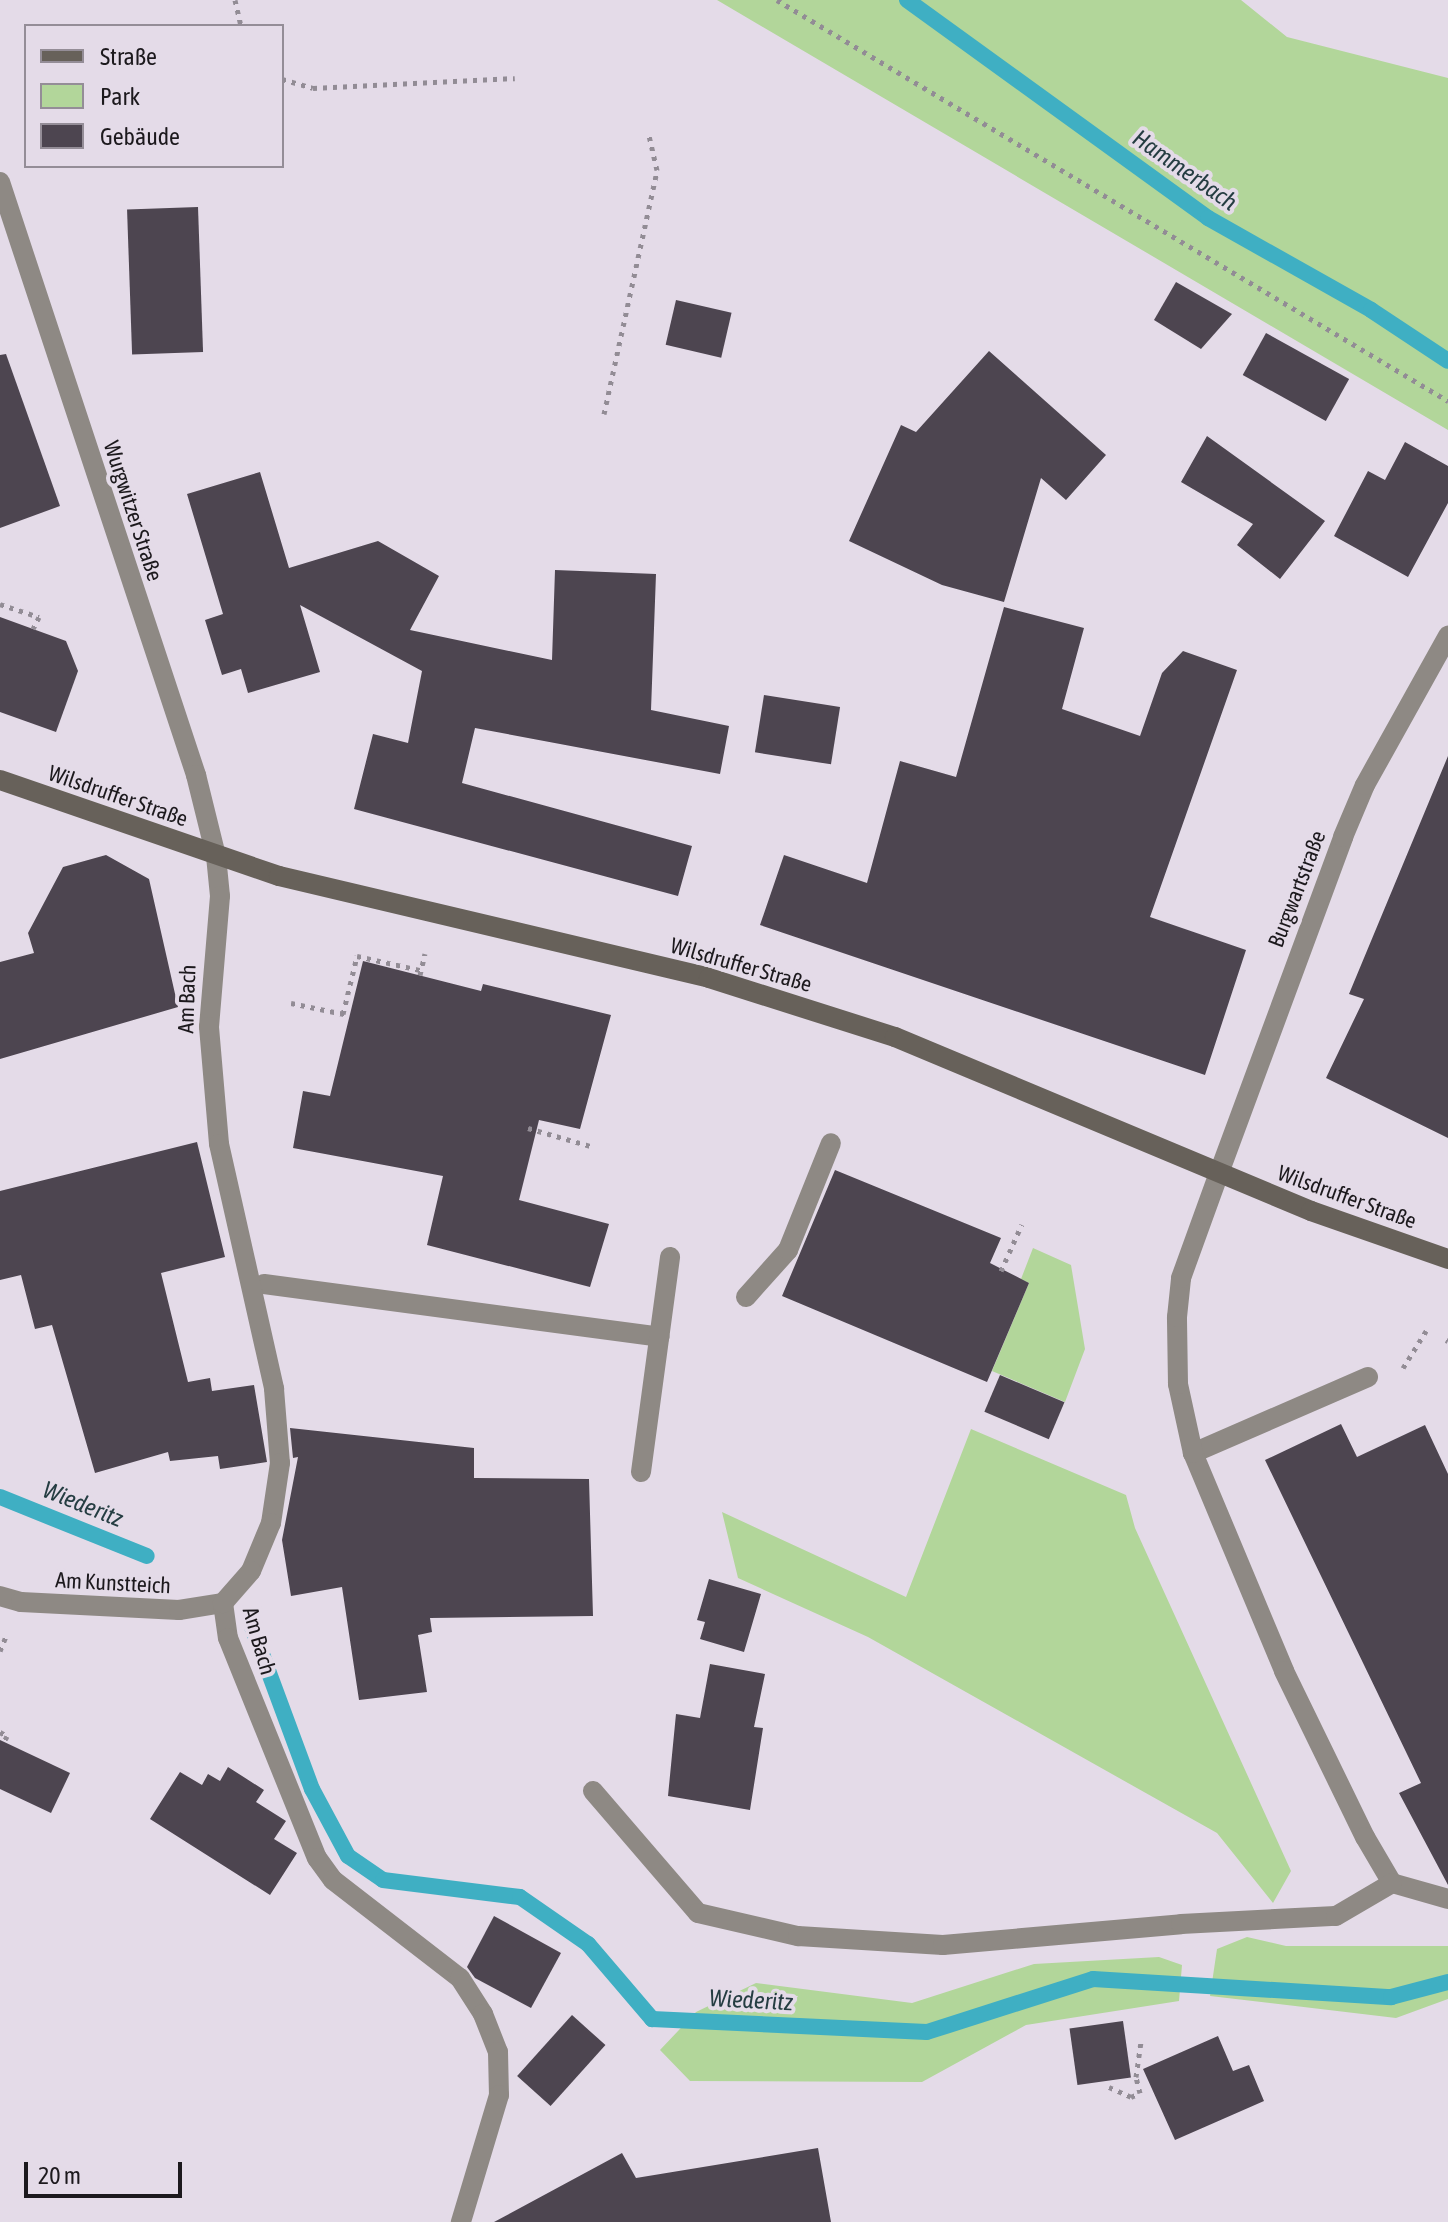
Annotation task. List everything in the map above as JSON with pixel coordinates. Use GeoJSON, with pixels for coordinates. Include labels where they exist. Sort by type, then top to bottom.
{"type":"FeatureCollection","features":[{"type":"Feature","properties":{"kind":"main road","name":"Wilsdruffer Straße"},"geometry":{"type":"LineString","coordinates":[[0,780],[216,856],[480,926],[709,978],[895,1037],[1219,1173],[1448,1259]]}},
{"type":"Feature","properties":{"kind":"street","name":"Wurgwitzer Straße"},"geometry":{"type":"LineString","coordinates":[[0,182],[196,775],[216,856]]}},
{"type":"Feature","properties":{"kind":"street","name":"Burgwartstraße"},"geometry":{"type":"LineString","coordinates":[[1392,1883],[1365,1837],[1284,1671],[1193,1453],[1178,1384],[1177,1317],[1181,1278],[1343,837],[1393,733],[1448,636]]}},
{"type":"Feature","properties":{"kind":"street","name":"Am Bach"},"geometry":{"type":"LineString","coordinates":[[216,856],[220,896],[209,1027],[219,1144],[274,1389],[280,1463],[271,1523],[251,1571],[223,1603],[228,1638],[317,1858],[333,1880],[460,1978],[483,2014],[498,2052],[499,2095],[461,2222]]}},
{"type":"Feature","properties":{"kind":"street"},"geometry":{"type":"LineString","coordinates":[[746,1297],[788,1250],[831,1143]]}},
{"type":"Feature","properties":{"kind":"street"},"geometry":{"type":"LineString","coordinates":[[641,1472],[670,1257]]}},
{"type":"Feature","properties":{"kind":"street"},"geometry":{"type":"LineString","coordinates":[[264,1284],[659,1337]]}},
{"type":"Feature","properties":{"kind":"street"},"geometry":{"type":"LineString","coordinates":[[1193,1453],[1368,1377]]}},
{"type":"Feature","properties":{"kind":"street","name":"Am Kunstteich"},"geometry":{"type":"LineString","coordinates":[[0,1596],[21,1602],[179,1610],[223,1603]]}},
{"type":"Feature","properties":{"kind":"street"},"geometry":{"type":"LineString","coordinates":[[593,1791],[698,1913],[798,1936],[943,1945],[1336,1916],[1392,1883],[1448,1899]]}},
{"type":"Feature","properties":{"kind":"path"},"geometry":{"type":"LineString","coordinates":[[235,0],[241,24]]}},
{"type":"Feature","properties":{"kind":"path"},"geometry":{"type":"LineString","coordinates":[[777,0],[1448,401]]}},
{"type":"Feature","properties":{"kind":"path"},"geometry":{"type":"LineString","coordinates":[[284,80],[313,88],[515,78]]}},
{"type":"Feature","properties":{"kind":"path"},"geometry":{"type":"LineString","coordinates":[[604,414],[657,170],[649,134]]}},
{"type":"Feature","properties":{"kind":"path"},"geometry":{"type":"LineString","coordinates":[[0,604],[39,617],[33,629]]}},
{"type":"Feature","properties":{"kind":"path"},"geometry":{"type":"LineString","coordinates":[[291,1003],[346,1014],[357,956],[420,972],[425,954]]}},
{"type":"Feature","properties":{"kind":"path"},"geometry":{"type":"LineString","coordinates":[[528,1128],[594,1147]]}},
{"type":"Feature","properties":{"kind":"path"},"geometry":{"type":"LineString","coordinates":[[1001,1271],[1022,1224]]}},
{"type":"Feature","properties":{"kind":"path"},"geometry":{"type":"LineString","coordinates":[[1401,1371],[1426,1331]]}},
{"type":"Feature","properties":{"kind":"path"},"geometry":{"type":"LineString","coordinates":[[0,1732],[7,1736],[4,1742]]}},
{"type":"Feature","properties":{"kind":"path"},"geometry":{"type":"LineString","coordinates":[[1109,2087],[1131,2097],[1140,2093],[1136,2077],[1141,2041]]}},
{"type":"Feature","properties":{"kind":"green space"},"geometry":{"type":"Polygon","coordinates":[[[717,0],[1241,0],[1287,37],[1448,78],[1448,430],[717,0]]]}},
{"type":"Feature","properties":{"kind":"green space"},"geometry":{"type":"Polygon","coordinates":[[[1033,1248],[1071,1265],[1085,1349],[1065,1402],[992,1371],[1029,1283],[1021,1279],[1033,1248]]]}},
{"type":"Feature","properties":{"kind":"green space"},"geometry":{"type":"Polygon","coordinates":[[[971,1429],[1126,1495],[1135,1528],[1291,1871],[1273,1903],[1217,1833],[868,1637],[738,1578],[722,1512],[906,1597],[971,1429]]]}},
{"type":"Feature","properties":{"kind":"green space"},"geometry":{"type":"Polygon","coordinates":[[[1247,1937],[1286,1946],[1448,1946],[1448,1999],[1396,2018],[1210,1996],[1217,1949],[1247,1937]]]}},
{"type":"Feature","properties":{"kind":"green space"},"geometry":{"type":"Polygon","coordinates":[[[1159,1957],[1182,1965],[1179,2001],[1026,2025],[922,2082],[690,2081],[660,2050],[696,2012],[756,1983],[912,2003],[1034,1964],[1159,1957]]]}},
{"type":"Feature","properties":{"kind":"building"},"geometry":{"type":"Polygon","coordinates":[[[198,207],[203,352],[132,354],[127,209],[198,207]]]}},
{"type":"Feature","properties":{"kind":"building"},"geometry":{"type":"Polygon","coordinates":[[[1176,282],[1232,314],[1201,349],[1154,320],[1176,282]]]}},
{"type":"Feature","properties":{"kind":"building"},"geometry":{"type":"Polygon","coordinates":[[[676,300],[732,313],[721,358],[666,345],[676,300]]]}},
{"type":"Feature","properties":{"kind":"building"},"geometry":{"type":"Polygon","coordinates":[[[1266,333],[1349,379],[1326,421],[1243,375],[1266,333]]]}},
{"type":"Feature","properties":{"kind":"building"},"geometry":{"type":"Polygon","coordinates":[[[989,351],[1106,455],[1066,500],[1041,478],[1004,602],[942,585],[849,541],[901,425],[916,432],[989,351]]]}},
{"type":"Feature","properties":{"kind":"building"},"geometry":{"type":"Polygon","coordinates":[[[6,354],[60,506],[0,528],[0,355],[6,354]]]}},
{"type":"Feature","properties":{"kind":"building"},"geometry":{"type":"Polygon","coordinates":[[[1207,436],[1325,521],[1280,579],[1237,545],[1253,524],[1181,482],[1207,436]]]}},
{"type":"Feature","properties":{"kind":"building"},"geometry":{"type":"Polygon","coordinates":[[[1405,442],[1448,466],[1448,503],[1408,577],[1334,536],[1368,471],[1385,480],[1405,442]]]}},
{"type":"Feature","properties":{"kind":"building"},"geometry":{"type":"Polygon","coordinates":[[[260,472],[289,568],[378,541],[439,576],[410,630],[552,660],[555,570],[656,574],[651,710],[729,726],[720,774],[475,728],[462,783],[692,846],[678,896],[354,809],[373,734],[408,743],[422,671],[300,605],[320,672],[248,693],[241,669],[222,675],[205,620],[223,614],[187,494],[260,472]]]}},
{"type":"Feature","properties":{"kind":"building"},"geometry":{"type":"Polygon","coordinates":[[[1004,607],[1084,628],[1062,709],[1140,736],[1162,673],[1183,651],[1237,670],[1150,917],[1246,950],[1205,1075],[760,925],[784,855],[867,883],[900,761],[956,777],[1004,607]]]}},
{"type":"Feature","properties":{"kind":"building"},"geometry":{"type":"Polygon","coordinates":[[[0,617],[66,641],[78,671],[56,732],[0,712],[0,617]]]}},
{"type":"Feature","properties":{"kind":"building"},"geometry":{"type":"Polygon","coordinates":[[[764,695],[840,707],[831,764],[755,752],[764,695]]]}},
{"type":"Feature","properties":{"kind":"building"},"geometry":{"type":"Polygon","coordinates":[[[1448,756],[1448,1138],[1326,1078],[1364,999],[1349,994],[1448,756]]]}},
{"type":"Feature","properties":{"kind":"building"},"geometry":{"type":"Polygon","coordinates":[[[106,855],[149,879],[178,1007],[0,1059],[0,962],[34,953],[28,933],[63,867],[106,855]]]}},
{"type":"Feature","properties":{"kind":"building"},"geometry":{"type":"Polygon","coordinates":[[[363,961],[481,991],[483,984],[611,1015],[580,1129],[539,1120],[519,1200],[609,1224],[590,1287],[427,1245],[443,1176],[293,1148],[303,1091],[330,1096],[363,961]]]}},
{"type":"Feature","properties":{"kind":"building"},"geometry":{"type":"Polygon","coordinates":[[[197,1142],[225,1257],[161,1273],[188,1382],[210,1378],[212,1391],[254,1385],[267,1462],[220,1469],[218,1456],[170,1461],[168,1452],[95,1473],[52,1325],[35,1329],[21,1275],[0,1280],[0,1191],[197,1142]]]}},
{"type":"Feature","properties":{"kind":"building"},"geometry":{"type":"Polygon","coordinates":[[[835,1170],[1001,1238],[990,1263],[1029,1283],[987,1382],[782,1296],[835,1170]]]}},
{"type":"Feature","properties":{"kind":"building"},"geometry":{"type":"Polygon","coordinates":[[[1000,1375],[1064,1402],[1049,1439],[984,1412],[1000,1375]]]}},
{"type":"Feature","properties":{"kind":"building"},"geometry":{"type":"Polygon","coordinates":[[[1341,1424],[1357,1457],[1425,1425],[1448,1474],[1448,1885],[1399,1793],[1421,1783],[1265,1460],[1341,1424]]]}},
{"type":"Feature","properties":{"kind":"building"},"geometry":{"type":"Polygon","coordinates":[[[290,1428],[474,1448],[474,1478],[589,1479],[593,1616],[430,1618],[432,1632],[418,1635],[427,1692],[359,1700],[342,1587],[291,1596],[282,1540],[298,1457],[293,1458],[290,1428]]]}},
{"type":"Feature","properties":{"kind":"building"},"geometry":{"type":"Polygon","coordinates":[[[709,1579],[761,1594],[744,1652],[700,1639],[705,1622],[697,1620],[709,1579]]]}},
{"type":"Feature","properties":{"kind":"building"},"geometry":{"type":"Polygon","coordinates":[[[710,1664],[765,1674],[754,1727],[763,1728],[750,1810],[668,1796],[676,1714],[700,1718],[710,1664]]]}},
{"type":"Feature","properties":{"kind":"building"},"geometry":{"type":"Polygon","coordinates":[[[0,1740],[70,1773],[51,1813],[0,1789],[0,1740]]]}},
{"type":"Feature","properties":{"kind":"building"},"geometry":{"type":"Polygon","coordinates":[[[228,1767],[264,1790],[256,1802],[286,1821],[274,1839],[297,1853],[270,1895],[150,1819],[180,1772],[202,1785],[208,1774],[220,1781],[228,1767]]]}},
{"type":"Feature","properties":{"kind":"building"},"geometry":{"type":"Polygon","coordinates":[[[494,1916],[561,1953],[531,2008],[475,1978],[467,1967],[494,1916]]]}},
{"type":"Feature","properties":{"kind":"building"},"geometry":{"type":"Polygon","coordinates":[[[572,2015],[605,2045],[551,2106],[517,2076],[572,2015]]]}},
{"type":"Feature","properties":{"kind":"building"},"geometry":{"type":"Polygon","coordinates":[[[1123,2021],[1131,2077],[1077,2085],[1070,2029],[1123,2021]]]}},
{"type":"Feature","properties":{"kind":"building"},"geometry":{"type":"Polygon","coordinates":[[[1218,2036],[1233,2071],[1249,2065],[1264,2101],[1175,2140],[1143,2069],[1218,2036]]]}},
{"type":"Feature","properties":{"kind":"building"},"geometry":{"type":"Polygon","coordinates":[[[818,2148],[831,2222],[494,2222],[622,2153],[636,2178],[818,2148]]]}},
{"type":"Feature","properties":{"kind":"waterway","name":"Hammerbach"},"geometry":{"type":"LineString","coordinates":[[907,0],[1208,218],[1371,310],[1448,361]]}},
{"type":"Feature","properties":{"kind":"waterway","name":"Wiederitz"},"geometry":{"type":"LineString","coordinates":[[0,1497],[147,1556]]}},
{"type":"Feature","properties":{"kind":"waterway","name":"Wiederitz"},"geometry":{"type":"LineString","coordinates":[[252,1627],[312,1789],[348,1856],[383,1880],[520,1897],[588,1944],[652,2019],[927,2032],[1093,1979],[1391,1997],[1448,1982]]}}]}
